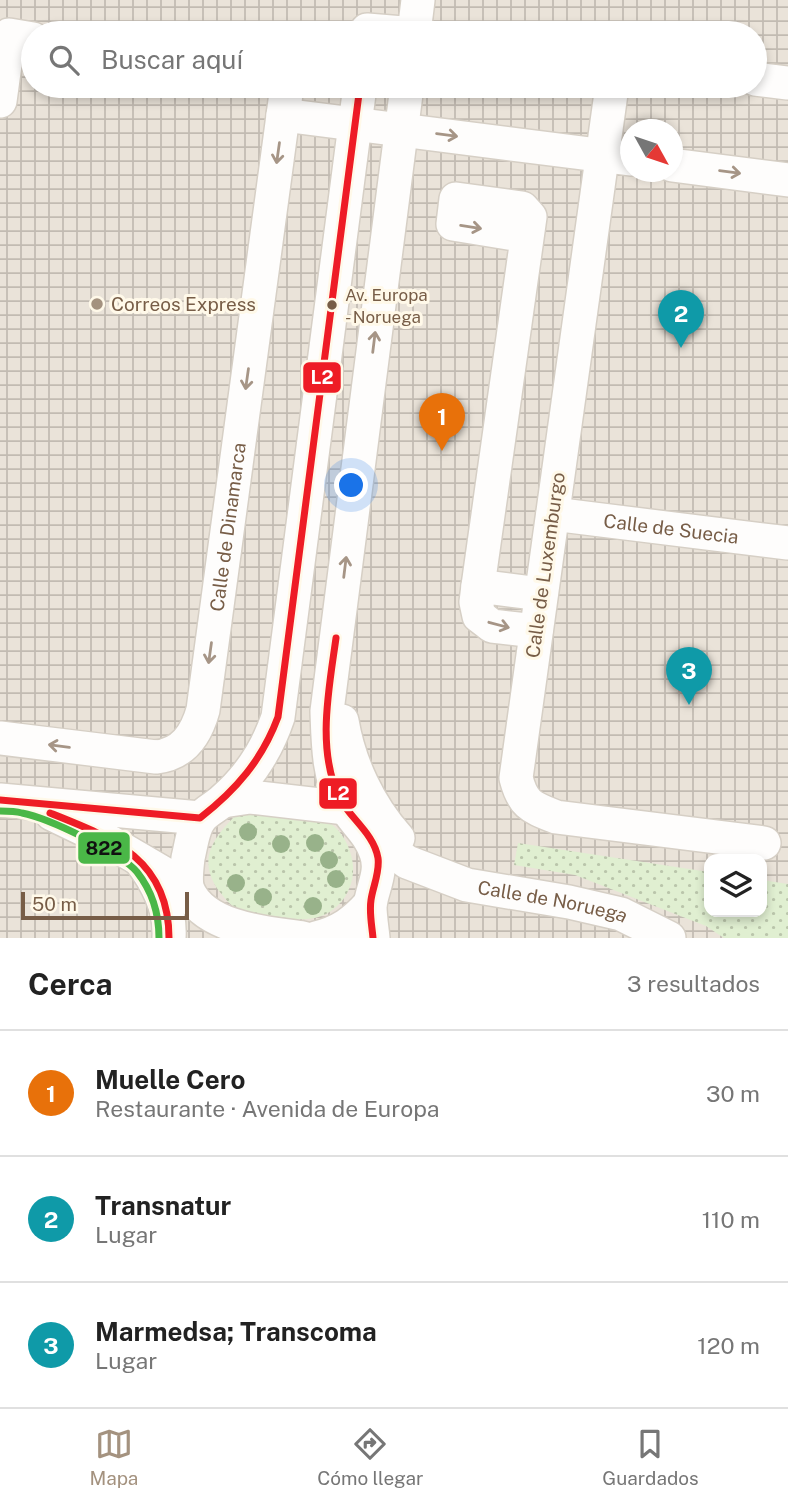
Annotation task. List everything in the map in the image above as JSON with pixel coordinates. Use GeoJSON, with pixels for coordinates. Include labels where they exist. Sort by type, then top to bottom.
{"type":"FeatureCollection","features":[{"type":"Feature","properties":{"kind":"street"},"geometry":{"type":"LineString","coordinates":[[415,21],[418,0]]}},
{"type":"Feature","properties":{"kind":"street"},"geometry":{"type":"LineString","coordinates":[[0,101],[21,37]]}},
{"type":"Feature","properties":{"kind":"street"},"geometry":{"type":"LineString","coordinates":[[767,80],[788,83]]}},
{"type":"Feature","properties":{"kind":"street"},"geometry":{"type":"LineString","coordinates":[[171,938],[188,888],[187,867],[191,842],[212,810],[253,768],[269,743],[278,717],[358,98]]}},
{"type":"Feature","properties":{"kind":"street"},"geometry":{"type":"LineString","coordinates":[[373,938],[370,904],[378,880],[378,856],[368,833],[346,808],[337,792],[328,750],[327,711],[405,98]]}},
{"type":"Feature","properties":{"kind":"street","name":"Calle de Luxemburgo"},"geometry":{"type":"LineString","coordinates":[[613,98],[616,156],[553,514],[516,778],[521,796],[534,808],[556,817],[764,843]]}},
{"type":"Feature","properties":{"kind":"street","name":"Calle de Dinamarca"},"geometry":{"type":"LineString","coordinates":[[0,738],[156,757],[180,750],[197,729],[203,710],[285,101],[355,125],[616,156]]}},
{"type":"Feature","properties":{"kind":"street"},"geometry":{"type":"LineString","coordinates":[[683,166],[788,180]]}},
{"type":"Feature","properties":{"kind":"street"},"geometry":{"type":"LineString","coordinates":[[527,236],[477,602],[479,616],[492,626],[536,631]]}},
{"type":"Feature","properties":{"kind":"street","name":"Calle de Suecia"},"geometry":{"type":"LineString","coordinates":[[553,514],[788,543]]}},
{"type":"Feature","properties":{"kind":"street"},"geometry":{"type":"LineString","coordinates":[[478,586],[541,594]]}},
{"type":"Feature","properties":{"kind":"street","name":"Calle de Noruega"},"geometry":{"type":"LineString","coordinates":[[336,635],[337,695],[345,737],[364,790],[388,827],[432,872]]}},
{"type":"Feature","properties":{"kind":"street"},"geometry":{"type":"LineString","coordinates":[[14,802],[212,810],[250,797],[346,808]]}},
{"type":"Feature","properties":{"kind":"street"},"geometry":{"type":"LineString","coordinates":[[14,802],[69,821],[139,858],[188,888],[199,905],[231,924],[248,930],[303,938]]}},
{"type":"Feature","properties":{"kind":"street","name":"Calle de Noruega"},"geometry":{"type":"LineString","coordinates":[[368,833],[407,862],[467,885],[569,902],[621,914],[669,938]]}},
{"type":"Feature","properties":{"kind":"street"},"geometry":{"type":"LineString","coordinates":[[139,858],[158,887],[170,925],[171,938]]}},
{"type":"Feature","properties":{"kind":"street"},"geometry":{"type":"LineString","coordinates":[[316,938],[336,933],[356,919],[370,904]]}},
{"type":"Feature","properties":{"kind":"shaded area"},"geometry":{"type":"Polygon","coordinates":[[[0,0],[788,0],[788,938],[0,938],[0,0]]]}},
{"type":"Feature","properties":{"kind":"green space"},"geometry":{"type":"Polygon","coordinates":[[[238,813],[316,819],[331,824],[338,830],[348,846],[353,866],[349,888],[337,906],[318,917],[300,919],[248,913],[235,908],[227,901],[212,879],[209,869],[211,849],[215,840],[238,813]]]}},
{"type":"Feature","properties":{"kind":"green space"},"geometry":{"type":"Polygon","coordinates":[[[518,843],[704,871],[704,917],[767,917],[767,881],[788,884],[788,938],[724,938],[706,926],[575,875],[514,865],[518,843]]]}},
{"type":"Feature","properties":{"kind":"transit line","name":"L2"},"geometry":{"type":"LineString","coordinates":[[0,800],[200,818],[236,785],[256,760],[272,733],[278,717],[358,98]]}},
{"type":"Feature","properties":{"kind":"transit line","name":"L2"},"geometry":{"type":"LineString","coordinates":[[336,638],[326,719],[328,760],[340,799],[376,849],[377,874],[370,905],[373,938]]}},
{"type":"Feature","properties":{"kind":"transit line","name":"822"},"geometry":{"type":"LineString","coordinates":[[0,811],[19,812],[49,822],[100,846],[128,864],[137,872],[151,895],[158,920],[159,938]]}},
{"type":"Feature","properties":{"kind":"transit line","name":"L2"},"geometry":{"type":"LineString","coordinates":[[50,813],[115,843],[133,855],[148,870],[159,889],[166,911],[169,938]]}},
{"type":"Feature","properties":{"kind":"place","name":"Correos Express"},"geometry":{"type":"Point","coordinates":[97,304]}},
{"type":"Feature","properties":{"kind":"place","name":"Av. Europa - Noruega"},"geometry":{"type":"Point","coordinates":[332,305]}},
{"type":"Feature","properties":{"kind":"place","name":"Transnatur"},"geometry":{"type":"Point","coordinates":[681,348]}},
{"type":"Feature","properties":{"kind":"place","name":"Muelle Cero"},"geometry":{"type":"Point","coordinates":[442,451]}},
{"type":"Feature","properties":{"kind":"place","name":"Marmedsa; Transcoma"},"geometry":{"type":"Point","coordinates":[689,705]}}]}
